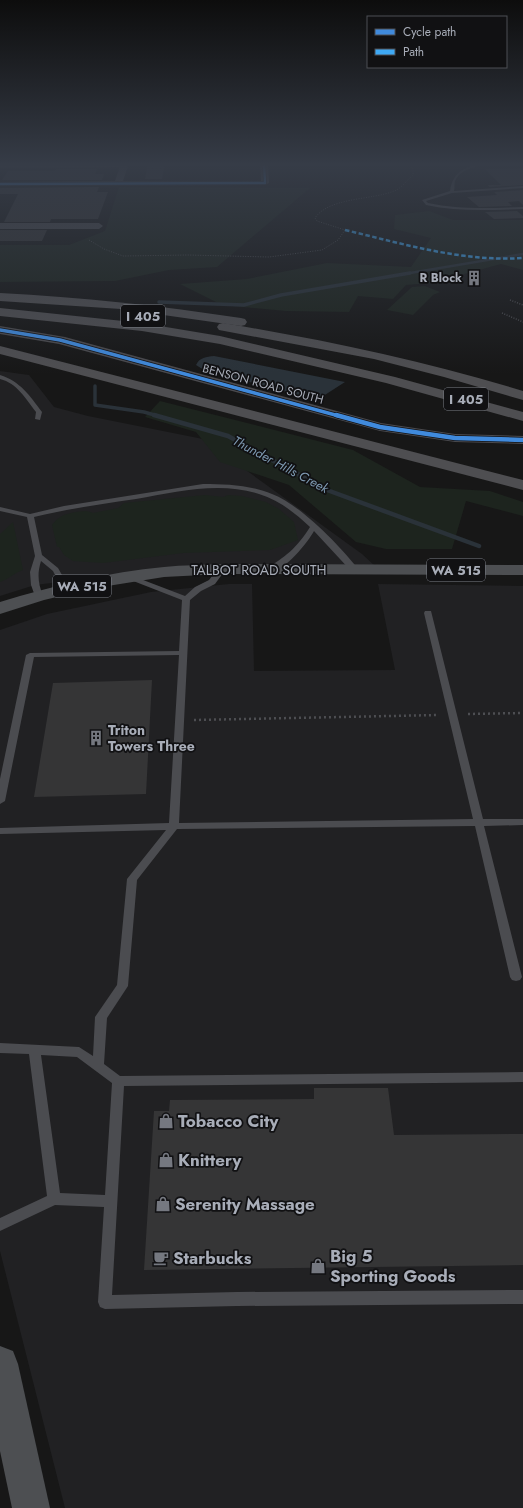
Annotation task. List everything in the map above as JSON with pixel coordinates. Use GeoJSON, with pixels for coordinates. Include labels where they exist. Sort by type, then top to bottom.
{"type":"FeatureCollection","features":[{"type":"Feature","properties":{"kind":"highway"},"geometry":{"type":"LineString","coordinates":[[0,297],[121,305],[264,325],[443,361],[523,383]]}},
{"type":"Feature","properties":{"kind":"highway","name":"I 405"},"geometry":{"type":"LineString","coordinates":[[0,301],[86,308],[194,322],[332,345],[411,363],[523,396]]}},
{"type":"Feature","properties":{"kind":"highway","name":"I 405"},"geometry":{"type":"LineString","coordinates":[[0,312],[97,322],[190,335],[284,354],[402,382],[523,417]]}},
{"type":"Feature","properties":{"kind":"highway"},"geometry":{"type":"LineString","coordinates":[[190,335],[240,350],[300,363],[386,386],[480,418]]}},
{"type":"Feature","properties":{"kind":"highway"},"geometry":{"type":"LineString","coordinates":[[0,350],[523,485]]}},
{"type":"Feature","properties":{"kind":"highway"},"geometry":{"type":"LineString","coordinates":[[502,426],[523,434]]}},
{"type":"Feature","properties":{"kind":"main road","name":"TALBOT ROAD SOUTH"},"geometry":{"type":"LineString","coordinates":[[0,608],[66,589],[125,577],[164,572],[222,569],[523,570]]}},
{"type":"Feature","properties":{"kind":"main road"},"geometry":{"type":"LineString","coordinates":[[0,1364],[31,1508]]}},
{"type":"Feature","properties":{"kind":"main road"},"geometry":{"type":"LineString","coordinates":[[23,1470],[45,1508]]}},
{"type":"Feature","properties":{"kind":"street","name":"BENSON ROAD SOUTH"},"geometry":{"type":"LineString","coordinates":[[0,330],[60,340],[380,426],[435,436],[490,440],[523,440]]}},
{"type":"Feature","properties":{"kind":"lane"},"geometry":{"type":"LineString","coordinates":[[0,377],[16,383],[39,412],[38,420]]}},
{"type":"Feature","properties":{"kind":"lane"},"geometry":{"type":"LineString","coordinates":[[0,509],[30,516],[64,508],[196,487],[226,486],[257,491],[277,499],[298,512],[356,570]]}},
{"type":"Feature","properties":{"kind":"lane"},"geometry":{"type":"LineString","coordinates":[[30,516],[39,556],[34,572],[35,585],[39,596]]}},
{"type":"Feature","properties":{"kind":"lane"},"geometry":{"type":"LineString","coordinates":[[272,569],[296,553],[304,544],[313,527]]}},
{"type":"Feature","properties":{"kind":"lane"},"geometry":{"type":"LineString","coordinates":[[39,556],[54,566],[60,574],[66,589]]}},
{"type":"Feature","properties":{"kind":"lane"},"geometry":{"type":"LineString","coordinates":[[98,1066],[101,1017],[122,986],[132,879],[174,826],[186,599],[198,589],[212,582],[222,569]]}},
{"type":"Feature","properties":{"kind":"lane"},"geometry":{"type":"LineString","coordinates":[[125,577],[171,592],[186,599]]}},
{"type":"Feature","properties":{"kind":"lane"},"geometry":{"type":"LineString","coordinates":[[428,613],[516,977]]}},
{"type":"Feature","properties":{"kind":"lane"},"geometry":{"type":"LineString","coordinates":[[0,801],[30,655],[184,653]]}},
{"type":"Feature","properties":{"kind":"lane"},"geometry":{"type":"LineString","coordinates":[[0,831],[174,826],[523,822]]}},
{"type":"Feature","properties":{"kind":"lane"},"geometry":{"type":"LineString","coordinates":[[0,1048],[79,1052],[118,1081],[523,1077]]}},
{"type":"Feature","properties":{"kind":"lane"},"geometry":{"type":"LineString","coordinates":[[34,1050],[54,1198]]}},
{"type":"Feature","properties":{"kind":"lane"},"geometry":{"type":"LineString","coordinates":[[118,1081],[105,1302],[245,1299],[523,1298]]}},
{"type":"Feature","properties":{"kind":"lane"},"geometry":{"type":"LineString","coordinates":[[0,1225],[54,1198],[111,1201]]}},
{"type":"Feature","properties":{"kind":"path"},"geometry":{"type":"LineString","coordinates":[[86,233],[88,240],[104,249],[123,256],[188,255],[269,258],[322,250],[338,240],[342,233]]}},
{"type":"Feature","properties":{"kind":"path"},"geometry":{"type":"LineString","coordinates":[[510,300],[523,305]]}},
{"type":"Feature","properties":{"kind":"path"},"geometry":{"type":"LineString","coordinates":[[502,313],[523,322]]}},
{"type":"Feature","properties":{"kind":"path"},"geometry":{"type":"LineString","coordinates":[[180,720],[523,713]]}},
{"type":"Feature","properties":{"kind":"shaded area"},"geometry":{"type":"Polygon","coordinates":[[[99,233],[257,233],[217,267],[169,270],[115,281],[0,282],[0,245],[69,245],[99,233]]]}},
{"type":"Feature","properties":{"kind":"shaded area"},"geometry":{"type":"Polygon","coordinates":[[[412,233],[523,233],[523,270],[501,264],[431,283],[406,285],[393,299],[358,296],[349,312],[286,311],[222,305],[180,284],[247,279],[327,263],[411,267],[431,238],[412,233]]]}},
{"type":"Feature","properties":{"kind":"shaded area"},"geometry":{"type":"Polygon","coordinates":[[[425,286],[440,292],[433,295],[413,315],[387,310],[412,287],[425,286]]]}},
{"type":"Feature","properties":{"kind":"shaded area"},"geometry":{"type":"Polygon","coordinates":[[[214,356],[345,382],[317,400],[204,370],[196,365],[201,359],[214,356]]]}},
{"type":"Feature","properties":{"kind":"shaded area"},"geometry":{"type":"Polygon","coordinates":[[[0,371],[29,375],[54,407],[88,416],[203,439],[362,554],[375,566],[181,567],[35,585],[0,596],[0,371]]]}},
{"type":"Feature","properties":{"kind":"shaded area"},"geometry":{"type":"Polygon","coordinates":[[[160,401],[353,450],[420,487],[490,491],[523,502],[523,516],[466,501],[452,549],[386,549],[356,542],[289,485],[220,462],[196,432],[145,417],[160,401]]]}},
{"type":"Feature","properties":{"kind":"shaded area"},"geometry":{"type":"Polygon","coordinates":[[[205,495],[223,497],[228,495],[242,496],[266,502],[279,509],[294,522],[298,540],[270,550],[183,553],[103,563],[73,561],[64,555],[59,547],[57,547],[52,525],[62,516],[76,512],[86,511],[93,513],[118,508],[124,503],[205,495]]]}},
{"type":"Feature","properties":{"kind":"shaded area"},"geometry":{"type":"Polygon","coordinates":[[[13,522],[23,570],[0,582],[0,534],[13,522]]]}},
{"type":"Feature","properties":{"kind":"shaded area"},"geometry":{"type":"Polygon","coordinates":[[[229,584],[252,584],[254,671],[395,670],[378,584],[523,586],[523,1508],[65,1508],[0,1251],[0,630],[47,614],[151,592],[229,584]]]}},
{"type":"Feature","properties":{"kind":"building"},"geometry":{"type":"Polygon","coordinates":[[[0,233],[45,233],[42,241],[0,241],[0,233]]]}},
{"type":"Feature","properties":{"kind":"building","name":"Triton Towers Three"},"geometry":{"type":"Polygon","coordinates":[[[152,680],[146,794],[34,797],[53,683],[152,680]]]}},
{"type":"Feature","properties":{"kind":"building"},"geometry":{"type":"Polygon","coordinates":[[[314,1088],[388,1088],[394,1135],[523,1134],[523,1265],[144,1270],[154,1111],[169,1111],[170,1100],[314,1099],[314,1088]]]}},
{"type":"Feature","properties":{"kind":"waterway","name":"Thunder Hills Creek"},"geometry":{"type":"LineString","coordinates":[[404,274],[523,254]]}},
{"type":"Feature","properties":{"kind":"waterway","name":"Thunder Hills Creek"},"geometry":{"type":"LineString","coordinates":[[159,302],[244,305],[281,295],[410,273]]}},
{"type":"Feature","properties":{"kind":"waterway","name":"Thunder Hills Creek"},"geometry":{"type":"LineString","coordinates":[[95,386],[95,405],[144,412],[158,416]]}},
{"type":"Feature","properties":{"kind":"waterway","name":"Thunder Hills Creek"},"geometry":{"type":"LineString","coordinates":[[154,415],[228,436],[327,490],[479,546]]}},
{"type":"Feature","properties":{"kind":"marked path"},"geometry":{"type":"LineString","coordinates":[[359,233],[433,252],[456,256],[501,259],[523,258]]}},
{"type":"Feature","properties":{"kind":"cycle path"},"geometry":{"type":"LineString","coordinates":[[0,330],[60,340],[380,427],[455,438],[523,440]]}},
{"type":"Feature","properties":{"kind":"place","name":"R Block"},"geometry":{"type":"Point","coordinates":[474,278]}},
{"type":"Feature","properties":{"kind":"place","name":"Triton Towers Three"},"geometry":{"type":"Point","coordinates":[96,738]}},
{"type":"Feature","properties":{"kind":"place","name":"Tobacco City"},"geometry":{"type":"Point","coordinates":[166,1121]}},
{"type":"Feature","properties":{"kind":"place","name":"Knittery"},"geometry":{"type":"Point","coordinates":[166,1160]}},
{"type":"Feature","properties":{"kind":"place","name":"Serenity Massage"},"geometry":{"type":"Point","coordinates":[163,1204]}},
{"type":"Feature","properties":{"kind":"place","name":"Starbucks"},"geometry":{"type":"Point","coordinates":[161,1258]}},
{"type":"Feature","properties":{"kind":"place","name":"Big 5 Sporting Goods"},"geometry":{"type":"Point","coordinates":[318,1266]}}]}
